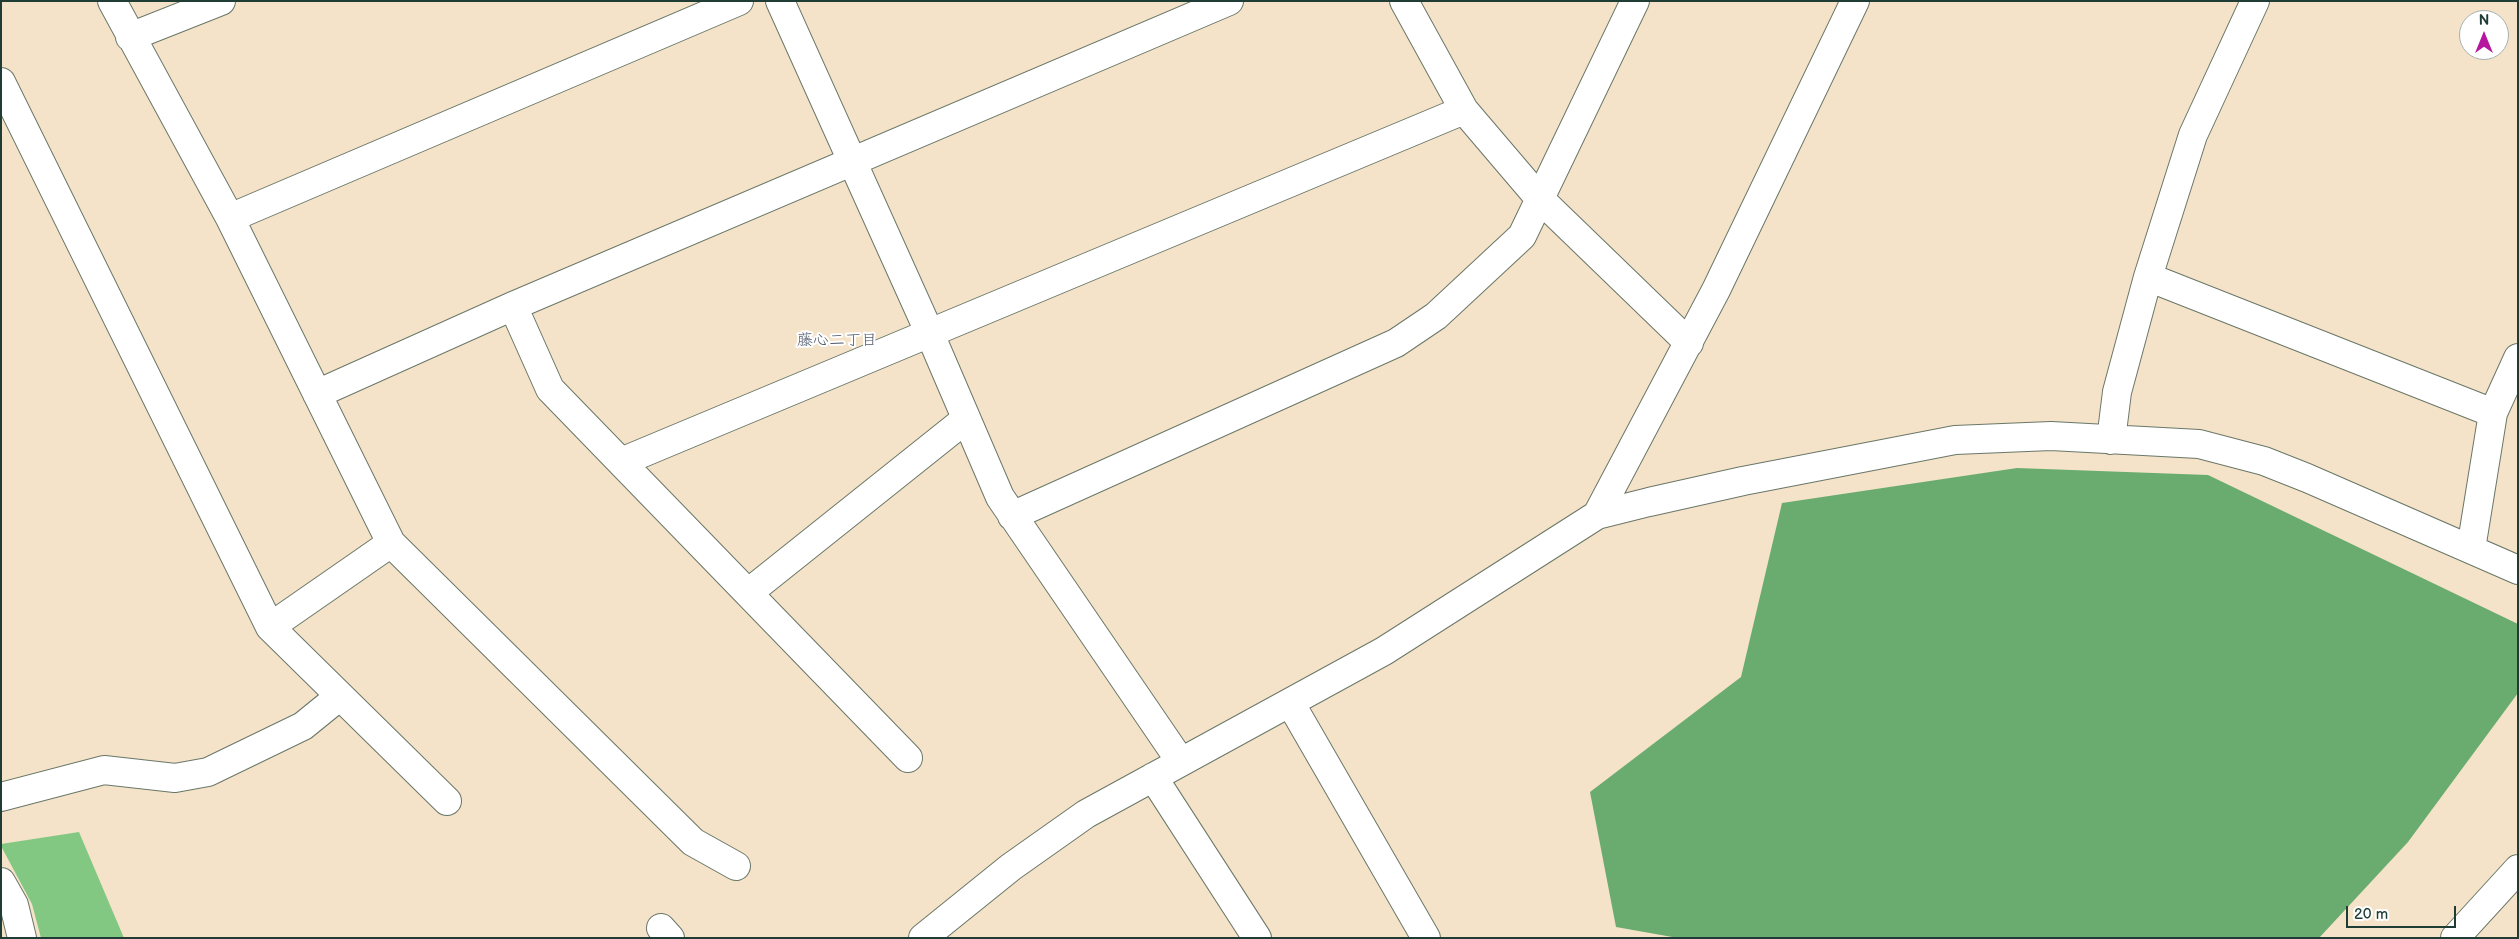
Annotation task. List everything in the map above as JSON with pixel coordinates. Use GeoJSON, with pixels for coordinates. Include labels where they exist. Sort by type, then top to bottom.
{"type":"FeatureCollection","features":[{"type":"Feature","properties":{"kind":"street"},"geometry":{"type":"LineString","coordinates":[[112,1],[230,218],[391,543],[693,842],[736,866]]}},
{"type":"Feature","properties":{"kind":"street"},"geometry":{"type":"LineString","coordinates":[[130,37],[221,1]]}},
{"type":"Feature","properties":{"kind":"street"},"geometry":{"type":"LineString","coordinates":[[230,218],[739,1]]}},
{"type":"Feature","properties":{"kind":"street"},"geometry":{"type":"LineString","coordinates":[[780,1],[930,334],[1000,497],[1181,762]]}},
{"type":"Feature","properties":{"kind":"street"},"geometry":{"type":"LineString","coordinates":[[317,394],[513,306],[1229,1]]}},
{"type":"Feature","properties":{"kind":"street"},"geometry":{"type":"LineString","coordinates":[[1404,1],[1464,110],[1539,198],[1689,343]]}},
{"type":"Feature","properties":{"kind":"street"},"geometry":{"type":"LineString","coordinates":[[1012,516],[1396,343],[1436,316],[1522,236],[1635,1]]}},
{"type":"Feature","properties":{"kind":"street"},"geometry":{"type":"LineString","coordinates":[[1597,515],[1689,343],[1855,1]]}},
{"type":"Feature","properties":{"kind":"street"},"geometry":{"type":"LineString","coordinates":[[2112,440],[2117,392],[2148,277],[2193,135],[2255,1]]}},
{"type":"Feature","properties":{"kind":"street"},"geometry":{"type":"LineString","coordinates":[[1,82],[270,627],[447,801]]}},
{"type":"Feature","properties":{"kind":"street"},"geometry":{"type":"LineString","coordinates":[[621,462],[1464,110]]}},
{"type":"Feature","properties":{"kind":"street"},"geometry":{"type":"LineString","coordinates":[[2148,277],[2493,412]]}},
{"type":"Feature","properties":{"kind":"street"},"geometry":{"type":"LineString","coordinates":[[513,306],[550,389],[908,758]]}},
{"type":"Feature","properties":{"kind":"street"},"geometry":{"type":"LineString","coordinates":[[2471,549],[2493,412],[2518,358]]}},
{"type":"Feature","properties":{"kind":"street"},"geometry":{"type":"LineString","coordinates":[[748,593],[966,419]]}},
{"type":"Feature","properties":{"kind":"street"},"geometry":{"type":"LineString","coordinates":[[923,938],[1011,867],[1086,814],[1291,704],[1384,651],[1597,515],[1743,481],[1955,440],[2051,436],[2199,444],[2264,461],[2518,570]]}},
{"type":"Feature","properties":{"kind":"street"},"geometry":{"type":"LineString","coordinates":[[270,627],[391,543]]}},
{"type":"Feature","properties":{"kind":"street"},"geometry":{"type":"LineString","coordinates":[[1,797],[104,770],[175,778],[208,772],[303,726],[340,696]]}},
{"type":"Feature","properties":{"kind":"street"},"geometry":{"type":"LineString","coordinates":[[1291,704],[1426,938]]}},
{"type":"Feature","properties":{"kind":"street"},"geometry":{"type":"LineString","coordinates":[[1153,777],[1257,938]]}},
{"type":"Feature","properties":{"kind":"street"},"geometry":{"type":"LineString","coordinates":[[2455,938],[2518,869]]}},
{"type":"Feature","properties":{"kind":"street"},"geometry":{"type":"LineString","coordinates":[[1,882],[14,905],[22,938]]}},
{"type":"Feature","properties":{"kind":"green space"},"geometry":{"type":"Polygon","coordinates":[[[2017,468],[2208,475],[2518,624],[2518,693],[2408,842],[2319,938],[1678,938],[1616,927],[1590,792],[1741,677],[1782,503],[2017,468]]]}},
{"type":"Feature","properties":{"kind":"green space"},"geometry":{"type":"Polygon","coordinates":[[[79,832],[124,938],[41,938],[32,904],[1,846],[1,844],[79,832]]]}},
{"type":"Feature","properties":{"kind":"district","name":"藤心二丁目"},"geometry":{"type":"Point","coordinates":[837,341]}}]}
